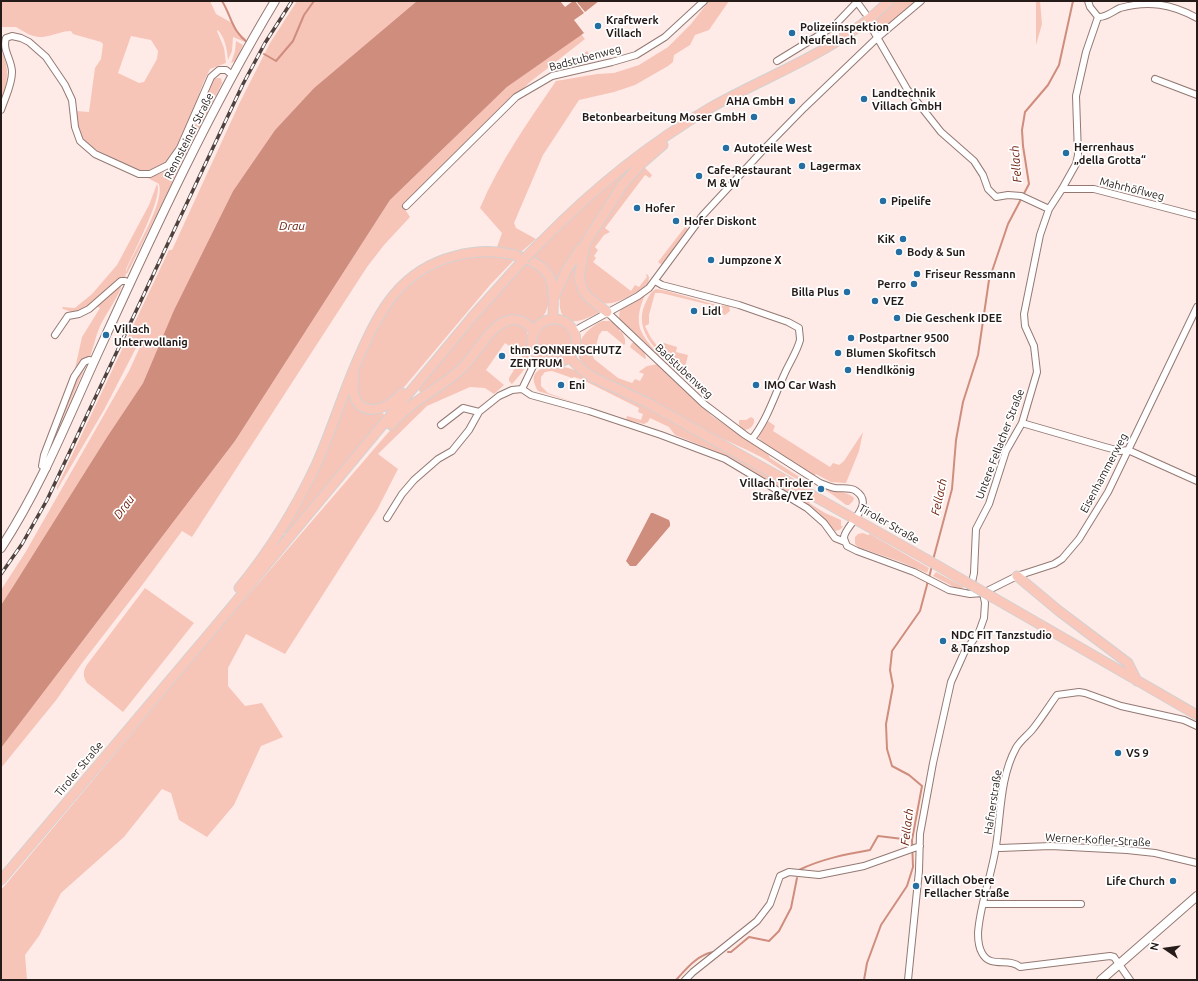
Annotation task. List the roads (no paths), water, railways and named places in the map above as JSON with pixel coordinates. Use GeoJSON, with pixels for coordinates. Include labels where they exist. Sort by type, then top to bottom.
{"type":"FeatureCollection","features":[{"type":"Feature","properties":{"kind":"main road","name":"Rennsteiner Straße"},"geometry":{"type":"LineString","coordinates":[[1,548],[31,500],[47,468],[94,361],[187,164],[232,75],[275,1]]}},
{"type":"Feature","properties":{"kind":"main road"},"geometry":{"type":"LineString","coordinates":[[554,298],[566,271],[624,184],[655,150],[672,138],[684,125],[710,109],[828,47],[850,33],[889,1]]}},
{"type":"Feature","properties":{"kind":"main road","name":"Tiroler Straße"},"geometry":{"type":"LineString","coordinates":[[1,880],[219,622],[473,316],[504,281],[574,208],[609,178],[656,143],[684,125]]}},
{"type":"Feature","properties":{"kind":"main road"},"geometry":{"type":"LineString","coordinates":[[584,244],[579,278],[582,290],[588,297],[607,312]]}},
{"type":"Feature","properties":{"kind":"main road"},"geometry":{"type":"LineString","coordinates":[[219,622],[221,611],[268,551],[306,487],[318,461],[349,380],[374,324],[384,306],[397,290],[412,277],[430,265],[447,258],[465,253],[485,252],[500,252],[517,255],[536,263],[546,271],[554,289],[553,319]]}},
{"type":"Feature","properties":{"kind":"main road"},"geometry":{"type":"LineString","coordinates":[[553,319],[563,320],[569,324],[574,331],[576,344],[569,357],[563,361],[546,361],[538,356],[532,343],[534,331],[541,323],[553,319]]}},
{"type":"Feature","properties":{"kind":"main road"},"geometry":{"type":"LineString","coordinates":[[364,448],[380,438],[396,418],[415,402],[463,368],[493,330],[501,324],[510,320],[518,320],[526,323],[534,331]]}},
{"type":"Feature","properties":{"kind":"main road","name":"Tiroler Straße"},"geometry":{"type":"LineString","coordinates":[[569,357],[581,369],[592,376],[648,403],[856,519],[1197,715]]}},
{"type":"Feature","properties":{"kind":"main road"},"geometry":{"type":"LineString","coordinates":[[359,358],[352,388],[354,396],[359,404],[366,409],[374,410],[383,408],[394,402],[409,384],[427,372]]}},
{"type":"Feature","properties":{"kind":"main road"},"geometry":{"type":"LineString","coordinates":[[1017,576],[1054,607],[1128,663],[1137,681]]}},
{"type":"Feature","properties":{"kind":"main road"},"geometry":{"type":"LineString","coordinates":[[1101,980],[1197,896]]}},
{"type":"Feature","properties":{"kind":"street","name":"Badstubenweg"},"geometry":{"type":"LineString","coordinates":[[406,206],[516,97],[552,76],[636,55],[665,37],[704,1]]}},
{"type":"Feature","properties":{"kind":"street"},"geometry":{"type":"LineString","coordinates":[[574,331],[638,296],[649,288],[703,215],[804,108],[877,38],[921,1]]}},
{"type":"Feature","properties":{"kind":"street"},"geometry":{"type":"LineString","coordinates":[[1088,1],[1090,7],[1098,16],[1105,16],[1120,8],[1140,2],[1156,3],[1173,7],[1197,18]]}},
{"type":"Feature","properties":{"kind":"street"},"geometry":{"type":"LineString","coordinates":[[776,61],[834,26],[857,2],[864,13]]}},
{"type":"Feature","properties":{"kind":"street","name":"Untere Fellacher Straße"},"geometry":{"type":"LineString","coordinates":[[970,594],[974,573],[976,529],[989,504],[1006,451],[1022,423],[1037,372],[1034,346],[1025,326],[1024,314],[1035,253],[1049,208],[1076,164],[1078,155],[1076,96],[1086,52],[1098,16]]}},
{"type":"Feature","properties":{"kind":"street"},"geometry":{"type":"LineString","coordinates":[[870,25],[907,88],[941,132],[980,169],[988,189],[992,194],[996,197],[1024,197],[1049,208]]}},
{"type":"Feature","properties":{"kind":"street"},"geometry":{"type":"LineString","coordinates":[[1,110],[12,72],[4,43],[4,36],[12,36],[29,42],[46,57],[65,85],[72,100],[75,127],[80,141],[95,154],[139,174],[150,174],[168,165],[180,148],[211,77],[219,70],[226,70],[232,75]]}},
{"type":"Feature","properties":{"kind":"street"},"geometry":{"type":"LineString","coordinates":[[1155,78],[1197,95]]}},
{"type":"Feature","properties":{"kind":"street","name":"Mahrhöflweg"},"geometry":{"type":"LineString","coordinates":[[1062,189],[1094,189],[1197,216]]}},
{"type":"Feature","properties":{"kind":"street"},"geometry":{"type":"LineString","coordinates":[[55,335],[68,316],[79,314],[89,309],[121,281],[130,283]]}},
{"type":"Feature","properties":{"kind":"street"},"geometry":{"type":"LineString","coordinates":[[655,281],[662,285],[739,305],[788,322],[799,328],[800,339],[797,349],[784,374],[767,416],[752,440]]}},
{"type":"Feature","properties":{"kind":"street","name":"Eisenhammerweg"},"geometry":{"type":"LineString","coordinates":[[522,389],[532,394],[661,435],[725,459],[807,508],[824,523],[835,538],[845,542],[847,546],[887,561],[949,590],[970,594],[983,593],[1017,576],[1054,564],[1062,558],[1079,539],[1104,499],[1197,307]]}},
{"type":"Feature","properties":{"kind":"street","name":"Badstubenweg"},"geometry":{"type":"LineString","coordinates":[[607,312],[704,404],[752,440],[820,483],[858,492],[862,497],[862,505],[856,519]]}},
{"type":"Feature","properties":{"kind":"street"},"geometry":{"type":"LineString","coordinates":[[387,518],[402,494],[414,480],[438,459],[452,451],[469,430],[479,412],[499,396],[512,390],[522,389],[538,356]]}},
{"type":"Feature","properties":{"kind":"street"},"geometry":{"type":"LineString","coordinates":[[47,468],[42,466],[44,455],[74,377],[84,362],[89,360],[94,361]]}},
{"type":"Feature","properties":{"kind":"street"},"geometry":{"type":"LineString","coordinates":[[441,425],[463,408],[479,412]]}},
{"type":"Feature","properties":{"kind":"street"},"geometry":{"type":"LineString","coordinates":[[1022,423],[1120,451],[1128,450],[1197,481]]}},
{"type":"Feature","properties":{"kind":"street"},"geometry":{"type":"LineString","coordinates":[[845,542],[846,534],[856,519]]}},
{"type":"Feature","properties":{"kind":"street"},"geometry":{"type":"LineString","coordinates":[[908,980],[915,848],[920,834],[949,688],[964,653],[979,632],[984,618],[985,603],[983,593]]}},
{"type":"Feature","properties":{"kind":"street","name":"Hafnerstraße"},"geometry":{"type":"LineString","coordinates":[[1119,963],[1114,957],[1107,956],[1020,967],[1014,964],[989,961],[982,955],[978,938],[980,921],[996,847],[1004,789],[1012,756],[1016,746],[1033,729],[1057,695],[1079,692],[1085,693],[1121,706],[1184,720],[1197,726]]}},
{"type":"Feature","properties":{"kind":"street","name":"Werner-Kofler-Straße"},"geometry":{"type":"LineString","coordinates":[[996,847],[1051,846],[1127,850],[1155,853],[1197,863]]}},
{"type":"Feature","properties":{"kind":"street"},"geometry":{"type":"LineString","coordinates":[[685,980],[757,921],[770,904],[780,876],[790,872],[819,875],[864,866],[915,848]]}},
{"type":"Feature","properties":{"kind":"street"},"geometry":{"type":"LineString","coordinates":[[984,904],[1081,904]]}},
{"type":"Feature","properties":{"kind":"street"},"geometry":{"type":"LineString","coordinates":[[1119,963],[1130,980]]}},
{"type":"Feature","properties":{"kind":"water","name":"Drau"},"geometry":{"type":"Polygon","coordinates":[[[417,1],[560,1],[565,7],[575,1],[584,13],[574,20],[584,33],[507,87],[390,200],[235,441],[1,748],[1,605],[107,437],[143,383],[174,310],[233,191],[275,130],[314,88],[417,1]]]}},
{"type":"Feature","properties":{"kind":"water"},"geometry":{"type":"Polygon","coordinates":[[[576,1],[599,1],[585,12],[576,1]]]}},
{"type":"Feature","properties":{"kind":"water"},"geometry":{"type":"Polygon","coordinates":[[[651,513],[669,520],[670,526],[636,566],[630,566],[626,561],[651,513]]]}},
{"type":"Feature","properties":{"kind":"waterway"},"geometry":{"type":"LineString","coordinates":[[222,1],[238,33],[248,43]]}},
{"type":"Feature","properties":{"kind":"waterway"},"geometry":{"type":"LineString","coordinates":[[264,54],[276,61],[293,41],[304,15],[314,1]]}},
{"type":"Feature","properties":{"kind":"waterway","name":"Fellach"},"geometry":{"type":"LineString","coordinates":[[933,560],[952,489],[956,440],[963,402],[978,355],[989,280],[1008,224],[1029,184],[1022,130],[1025,112],[1048,85],[1059,65],[1073,1]]}},
{"type":"Feature","properties":{"kind":"waterway","name":"Fellach"},"geometry":{"type":"LineString","coordinates":[[864,980],[867,963],[881,925],[907,886],[913,867],[912,840],[922,786],[909,775],[892,766],[887,749],[886,724],[893,686],[890,670],[892,651],[920,611],[932,566]]}},
{"type":"Feature","properties":{"kind":"waterway"},"geometry":{"type":"LineString","coordinates":[[799,870],[825,860],[870,850],[878,836],[903,839]]}},
{"type":"Feature","properties":{"kind":"waterway"},"geometry":{"type":"LineString","coordinates":[[728,952],[731,952],[749,937],[769,941],[779,931],[791,908],[797,878]]}},
{"type":"Feature","properties":{"kind":"waterway"},"geometry":{"type":"LineString","coordinates":[[676,980],[697,959],[713,952]]}},
{"type":"Feature","properties":{"kind":"railway"},"geometry":{"type":"LineString","coordinates":[[1,574],[22,544],[47,500],[243,84],[265,43],[292,1]]}},
{"type":"Feature","properties":{"kind":"place","name":"Kraftwerk Villach"},"geometry":{"type":"Point","coordinates":[598,26]}},
{"type":"Feature","properties":{"kind":"place","name":"Polizeiinspektion Neufellach"},"geometry":{"type":"Point","coordinates":[792,33]}},
{"type":"Feature","properties":{"kind":"place","name":"Landtechnik Villach GmbH"},"geometry":{"type":"Point","coordinates":[864,99]}},
{"type":"Feature","properties":{"kind":"place","name":"AHA GmbH"},"geometry":{"type":"Point","coordinates":[792,101]}},
{"type":"Feature","properties":{"kind":"place","name":"Betonbearbeitung Moser GmbH"},"geometry":{"type":"Point","coordinates":[754,117]}},
{"type":"Feature","properties":{"kind":"place","name":"Autoteile West"},"geometry":{"type":"Point","coordinates":[726,148]}},
{"type":"Feature","properties":{"kind":"place","name":"Herrenhaus „della Grotta“"},"geometry":{"type":"Point","coordinates":[1066,153]}},
{"type":"Feature","properties":{"kind":"place","name":"Lagermax"},"geometry":{"type":"Point","coordinates":[802,166]}},
{"type":"Feature","properties":{"kind":"place","name":"Cafe-Restaurant M & W"},"geometry":{"type":"Point","coordinates":[699,176]}},
{"type":"Feature","properties":{"kind":"place","name":"Pipelife"},"geometry":{"type":"Point","coordinates":[883,201]}},
{"type":"Feature","properties":{"kind":"place","name":"Hofer"},"geometry":{"type":"Point","coordinates":[637,208]}},
{"type":"Feature","properties":{"kind":"place","name":"Hofer Diskont"},"geometry":{"type":"Point","coordinates":[676,221]}},
{"type":"Feature","properties":{"kind":"place","name":"KiK"},"geometry":{"type":"Point","coordinates":[903,239]}},
{"type":"Feature","properties":{"kind":"place","name":"Body & Sun"},"geometry":{"type":"Point","coordinates":[899,252]}},
{"type":"Feature","properties":{"kind":"place","name":"Jumpzone X"},"geometry":{"type":"Point","coordinates":[711,260]}},
{"type":"Feature","properties":{"kind":"place","name":"Friseur Ressmann"},"geometry":{"type":"Point","coordinates":[917,274]}},
{"type":"Feature","properties":{"kind":"place","name":"Perro"},"geometry":{"type":"Point","coordinates":[914,284]}},
{"type":"Feature","properties":{"kind":"place","name":"Billa Plus"},"geometry":{"type":"Point","coordinates":[847,292]}},
{"type":"Feature","properties":{"kind":"place","name":"VEZ"},"geometry":{"type":"Point","coordinates":[875,301]}},
{"type":"Feature","properties":{"kind":"place","name":"Lidl"},"geometry":{"type":"Point","coordinates":[694,311]}},
{"type":"Feature","properties":{"kind":"place","name":"Die Geschenk IDEE"},"geometry":{"type":"Point","coordinates":[897,318]}},
{"type":"Feature","properties":{"kind":"place","name":"Villach Unterwollanig"},"geometry":{"type":"Point","coordinates":[106,335]}},
{"type":"Feature","properties":{"kind":"place","name":"Postpartner 9500"},"geometry":{"type":"Point","coordinates":[851,338]}},
{"type":"Feature","properties":{"kind":"place","name":"Blumen Skofitsch"},"geometry":{"type":"Point","coordinates":[838,353]}},
{"type":"Feature","properties":{"kind":"place","name":"thm SONNENSCHUTZ ZENTRUM"},"geometry":{"type":"Point","coordinates":[502,356]}},
{"type":"Feature","properties":{"kind":"place","name":"Hendlkönig"},"geometry":{"type":"Point","coordinates":[848,370]}},
{"type":"Feature","properties":{"kind":"place","name":"Eni"},"geometry":{"type":"Point","coordinates":[561,385]}},
{"type":"Feature","properties":{"kind":"place","name":"IMO Car Wash"},"geometry":{"type":"Point","coordinates":[756,385]}},
{"type":"Feature","properties":{"kind":"place","name":"Villach Tiroler Straße/VEZ"},"geometry":{"type":"Point","coordinates":[821,489]}},
{"type":"Feature","properties":{"kind":"place","name":"NDC FIT Tanzstudio & Tanzshop"},"geometry":{"type":"Point","coordinates":[943,641]}},
{"type":"Feature","properties":{"kind":"place","name":"VS 9"},"geometry":{"type":"Point","coordinates":[1118,753]}},
{"type":"Feature","properties":{"kind":"place","name":"Life Church"},"geometry":{"type":"Point","coordinates":[1173,881]}},
{"type":"Feature","properties":{"kind":"place","name":"Villach Obere Fellacher Straße"},"geometry":{"type":"Point","coordinates":[916,886]}}]}
